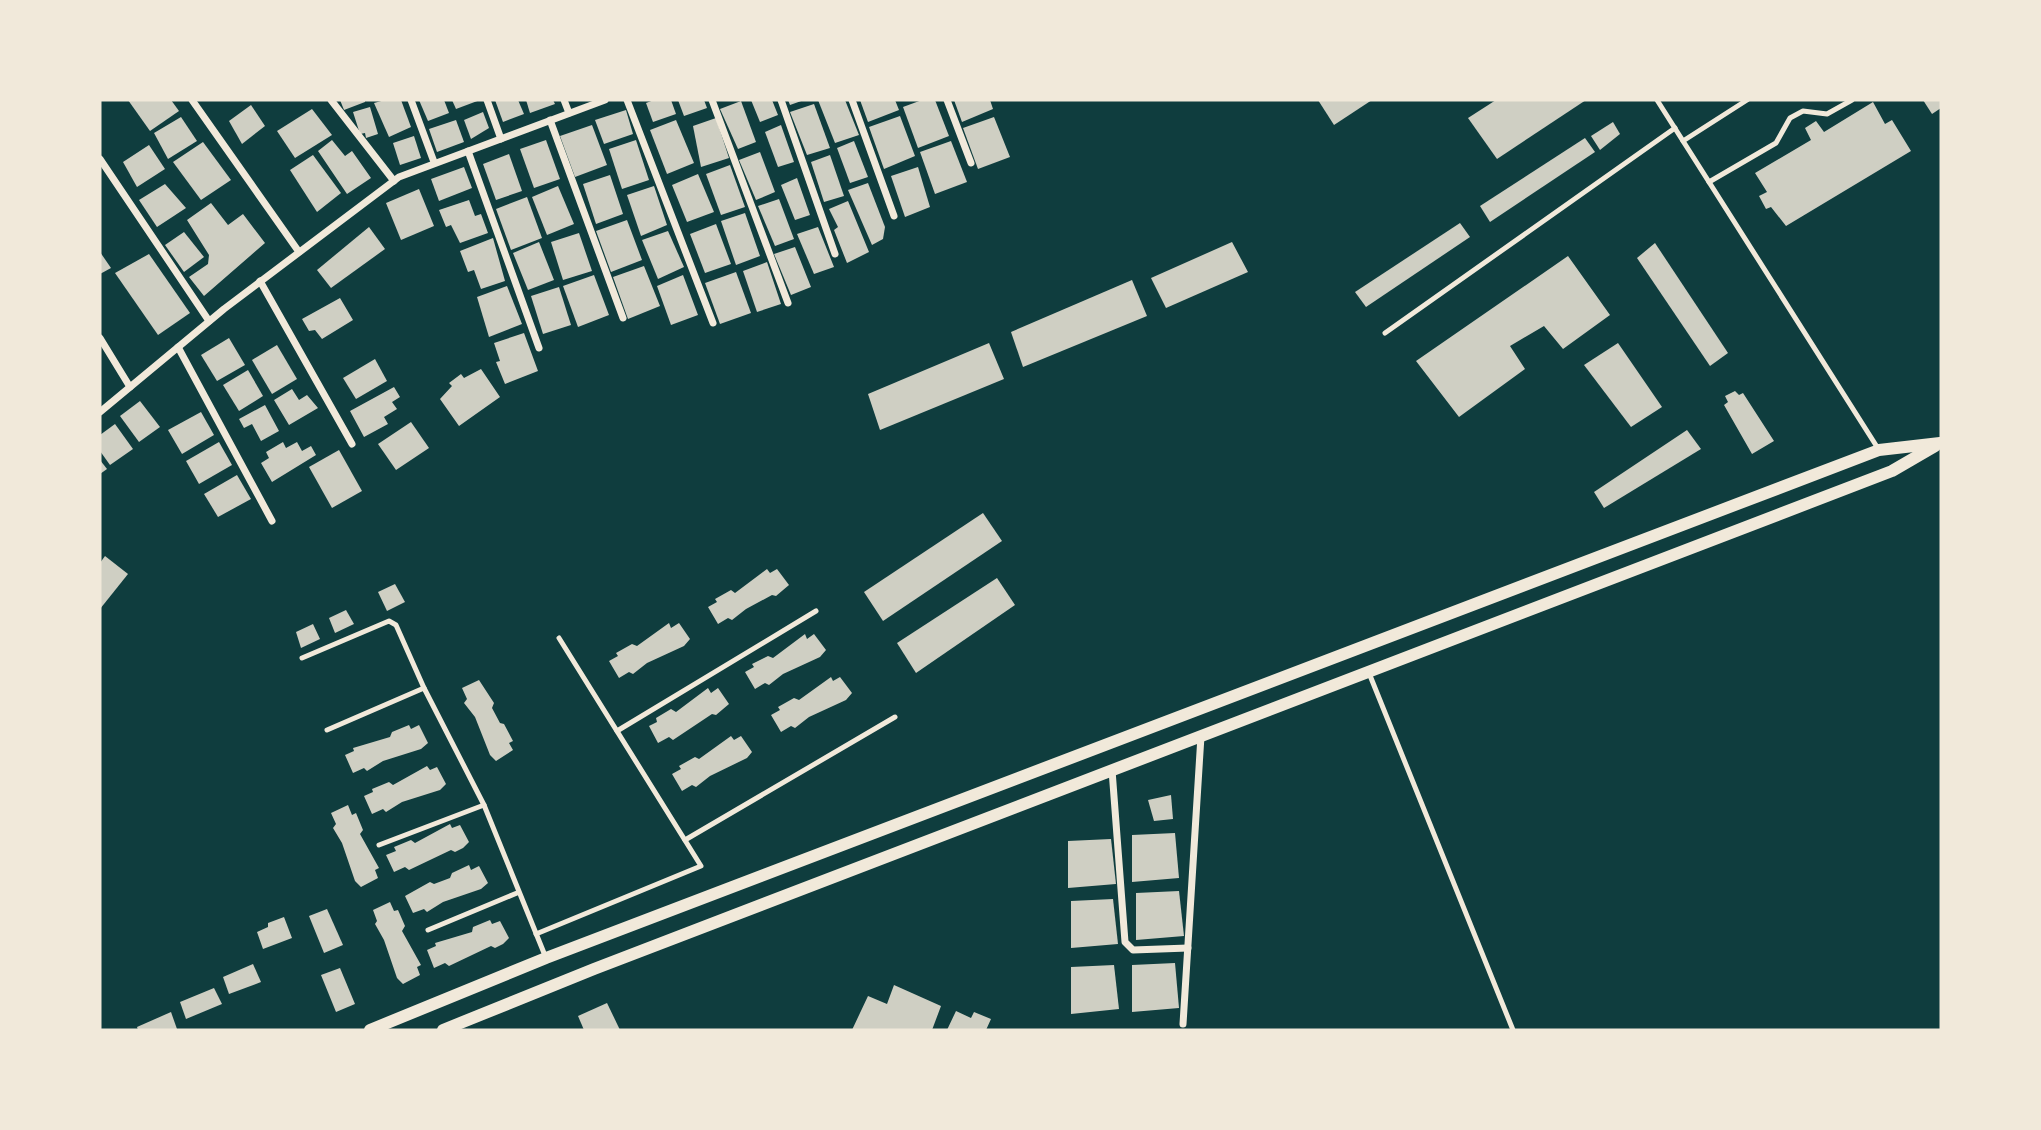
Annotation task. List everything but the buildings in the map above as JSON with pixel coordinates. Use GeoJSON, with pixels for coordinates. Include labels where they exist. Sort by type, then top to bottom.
{"type":"FeatureCollection","features":[{"type":"Feature","properties":{"kind":"street"},"geometry":{"type":"LineString","coordinates":[[192,100],[299,252]]}},
{"type":"Feature","properties":{"kind":"street"},"geometry":{"type":"LineString","coordinates":[[331,100],[394,181]]}},
{"type":"Feature","properties":{"kind":"street"},"geometry":{"type":"LineString","coordinates":[[411,100],[434,162]]}},
{"type":"Feature","properties":{"kind":"street"},"geometry":{"type":"LineString","coordinates":[[487,100],[502,139]]}},
{"type":"Feature","properties":{"kind":"street"},"geometry":{"type":"LineString","coordinates":[[564,100],[569,113]]}},
{"type":"Feature","properties":{"kind":"street"},"geometry":{"type":"LineString","coordinates":[[100,412],[209,321],[394,181],[434,162],[605,100]]}},
{"type":"Feature","properties":{"kind":"street"},"geometry":{"type":"LineString","coordinates":[[627,100],[713,323]]}},
{"type":"Feature","properties":{"kind":"street"},"geometry":{"type":"LineString","coordinates":[[712,100],[788,303]]}},
{"type":"Feature","properties":{"kind":"street"},"geometry":{"type":"LineString","coordinates":[[781,100],[835,254]]}},
{"type":"Feature","properties":{"kind":"street"},"geometry":{"type":"LineString","coordinates":[[852,100],[894,216]]}},
{"type":"Feature","properties":{"kind":"street"},"geometry":{"type":"LineString","coordinates":[[947,100],[971,163]]}},
{"type":"Feature","properties":{"kind":"street"},"geometry":{"type":"LineString","coordinates":[[550,120],[623,318]]}},
{"type":"Feature","properties":{"kind":"street"},"geometry":{"type":"LineString","coordinates":[[468,151],[539,348]]}},
{"type":"Feature","properties":{"kind":"street"},"geometry":{"type":"LineString","coordinates":[[100,159],[209,321]]}},
{"type":"Feature","properties":{"kind":"street"},"geometry":{"type":"LineString","coordinates":[[260,281],[352,444]]}},
{"type":"Feature","properties":{"kind":"street"},"geometry":{"type":"LineString","coordinates":[[100,338],[130,387]]}},
{"type":"Feature","properties":{"kind":"street"},"geometry":{"type":"LineString","coordinates":[[178,347],[272,521]]}},
{"type":"Feature","properties":{"kind":"street"},"geometry":{"type":"LineString","coordinates":[[370,1030],[546,958],[1879,450],[1941,443]]}},
{"type":"Feature","properties":{"kind":"street"},"geometry":{"type":"LineString","coordinates":[[443,1030],[1892,471],[1941,443]]}},
{"type":"Feature","properties":{"kind":"street"},"geometry":{"type":"LineString","coordinates":[[1527,585],[1535,608]]}},
{"type":"Feature","properties":{"kind":"street"},"geometry":{"type":"LineString","coordinates":[[1183,1024],[1201,736]]}},
{"type":"Feature","properties":{"kind":"street"},"geometry":{"type":"LineString","coordinates":[[1112,770],[1125,942],[1133,950],[1188,948]]}},
{"type":"Feature","properties":{"kind":"lane"},"geometry":{"type":"LineString","coordinates":[[1657,100],[1879,450]]}},
{"type":"Feature","properties":{"kind":"lane"},"geometry":{"type":"LineString","coordinates":[[1683,141],[1747,100]]}},
{"type":"Feature","properties":{"kind":"lane"},"geometry":{"type":"LineString","coordinates":[[1709,182],[1776,143],[1790,118],[1803,111],[1827,114],[1852,100]]}},
{"type":"Feature","properties":{"kind":"lane"},"geometry":{"type":"LineString","coordinates":[[1385,333],[1675,128]]}},
{"type":"Feature","properties":{"kind":"lane"},"geometry":{"type":"LineString","coordinates":[[617,731],[816,611]]}},
{"type":"Feature","properties":{"kind":"lane"},"geometry":{"type":"LineString","coordinates":[[302,658],[389,621],[396,625],[424,688],[484,805],[517,893],[546,958]]}},
{"type":"Feature","properties":{"kind":"lane"},"geometry":{"type":"LineString","coordinates":[[536,934],[701,866],[559,638]]}},
{"type":"Feature","properties":{"kind":"lane"},"geometry":{"type":"LineString","coordinates":[[1368,672],[1513,1030]]}},
{"type":"Feature","properties":{"kind":"lane"},"geometry":{"type":"LineString","coordinates":[[327,730],[424,688]]}},
{"type":"Feature","properties":{"kind":"lane"},"geometry":{"type":"LineString","coordinates":[[685,840],[895,717]]}},
{"type":"Feature","properties":{"kind":"lane"},"geometry":{"type":"LineString","coordinates":[[379,845],[484,805]]}},
{"type":"Feature","properties":{"kind":"lane"},"geometry":{"type":"LineString","coordinates":[[428,930],[517,893]]}}]}
